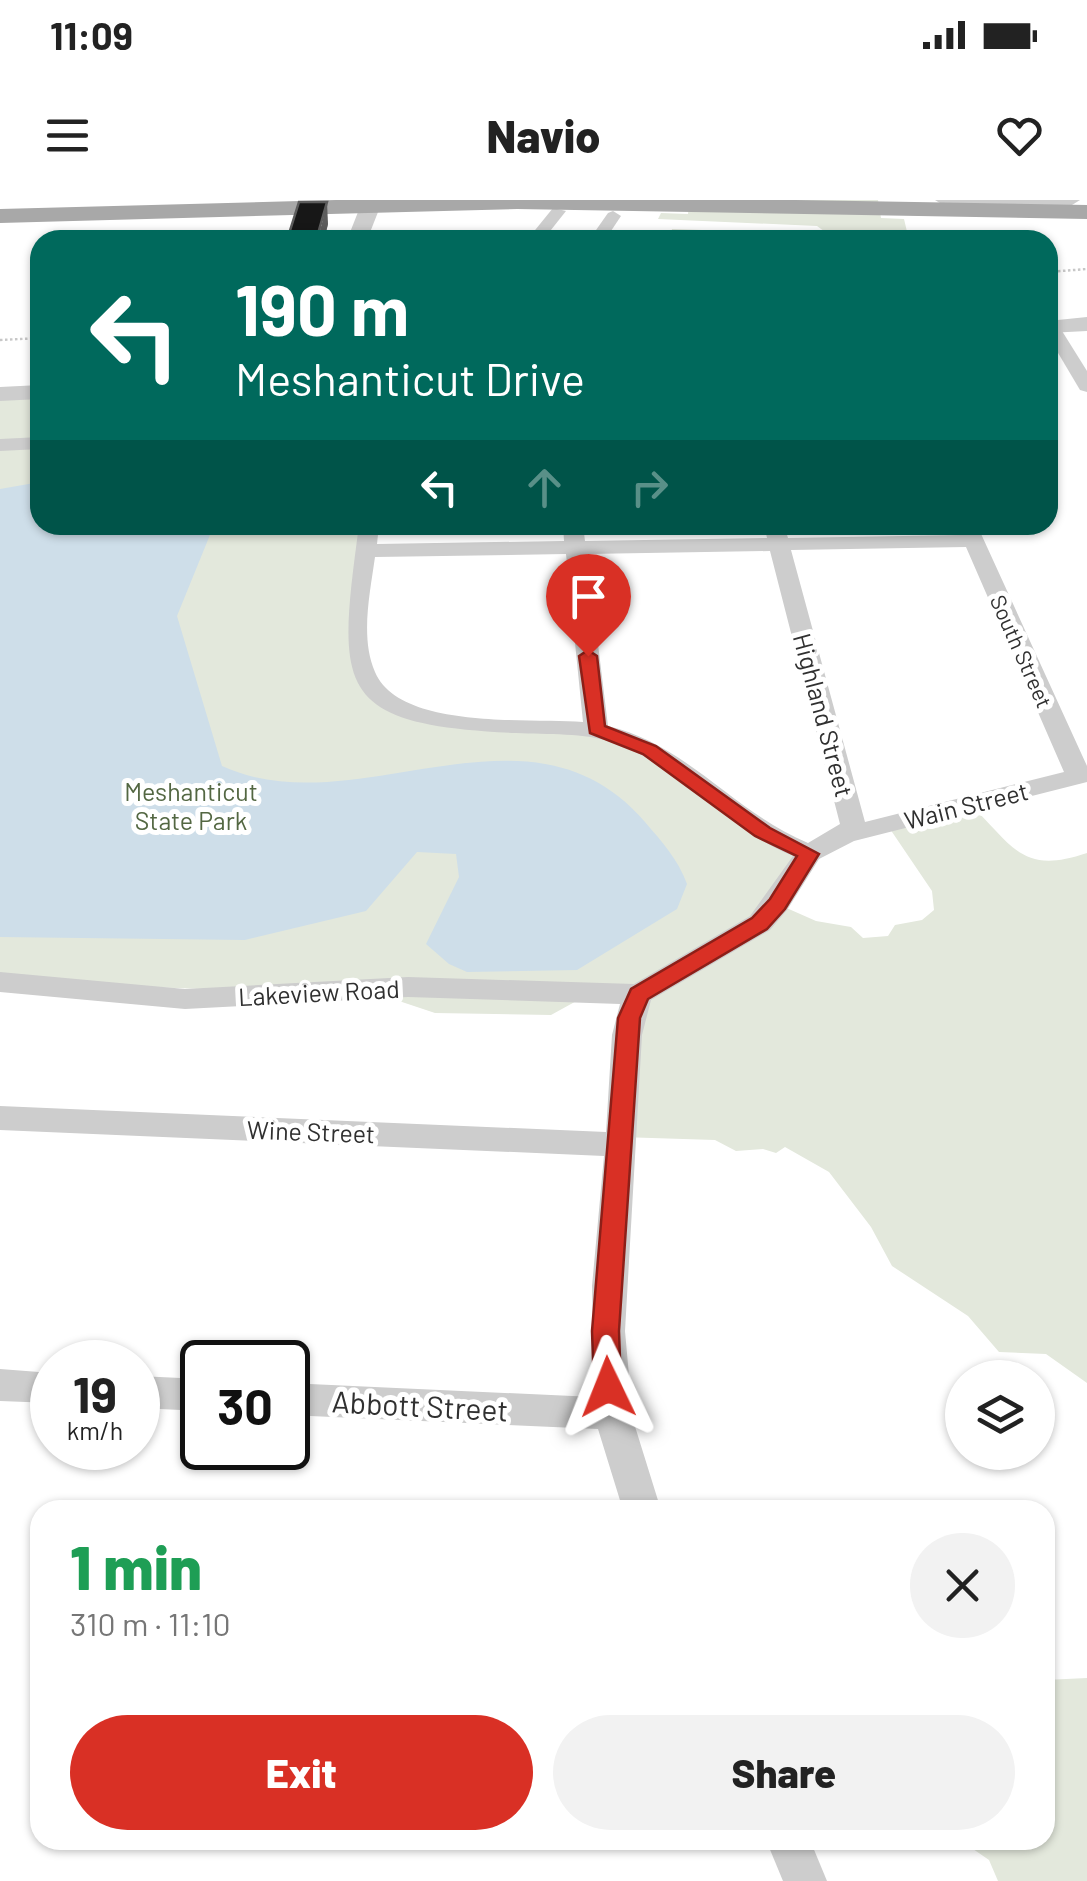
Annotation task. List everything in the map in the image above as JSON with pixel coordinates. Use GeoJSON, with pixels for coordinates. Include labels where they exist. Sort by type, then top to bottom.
{"type":"FeatureCollection","features":[{"type":"Feature","properties":{"kind":"main road"},"geometry":{"type":"LineString","coordinates":[[0,216],[78,207],[370,207],[555,202],[1087,212]]}},
{"type":"Feature","properties":{"kind":"main road"},"geometry":{"type":"LineString","coordinates":[[400,205],[827,226],[1087,223]]}},
{"type":"Feature","properties":{"kind":"main road"},"geometry":{"type":"LineString","coordinates":[[0,234],[207,206]]}},
{"type":"Feature","properties":{"kind":"street"},"geometry":{"type":"LineString","coordinates":[[943,200],[1072,200]]}},
{"type":"Feature","properties":{"kind":"street"},"geometry":{"type":"LineString","coordinates":[[362,230],[370,207]]}},
{"type":"Feature","properties":{"kind":"street"},"geometry":{"type":"LineString","coordinates":[[543,230],[558,211]]}},
{"type":"Feature","properties":{"kind":"street"},"geometry":{"type":"LineString","coordinates":[[604,230],[614,216]]}},
{"type":"Feature","properties":{"kind":"street"},"geometry":{"type":"LineString","coordinates":[[1058,326],[1087,324]]}},
{"type":"Feature","properties":{"kind":"street"},"geometry":{"type":"LineString","coordinates":[[1058,341],[1087,386]]}},
{"type":"Feature","properties":{"kind":"street"},"geometry":{"type":"LineString","coordinates":[[0,394],[30,392]]}},
{"type":"Feature","properties":{"kind":"street"},"geometry":{"type":"LineString","coordinates":[[0,445],[30,444]]}},
{"type":"Feature","properties":{"kind":"street"},"geometry":{"type":"LineString","coordinates":[[368,535],[357,611],[362,669],[364,678],[384,699],[418,715],[477,726],[596,729],[649,750],[762,832],[809,854]]}},
{"type":"Feature","properties":{"kind":"street"},"geometry":{"type":"LineString","coordinates":[[366,551],[575,536],[777,535]]}},
{"type":"Feature","properties":{"kind":"street","name":"Highland Street"},"geometry":{"type":"LineString","coordinates":[[777,535],[853,825],[846,836]]}},
{"type":"Feature","properties":{"kind":"street","name":"South Street"},"geometry":{"type":"LineString","coordinates":[[971,535],[1082,775]]}},
{"type":"Feature","properties":{"kind":"street"},"geometry":{"type":"LineString","coordinates":[[575,536],[596,729]]}},
{"type":"Feature","properties":{"kind":"street","name":"Wain Street"},"geometry":{"type":"LineString","coordinates":[[846,836],[1082,775]]}},
{"type":"Feature","properties":{"kind":"street"},"geometry":{"type":"LineString","coordinates":[[638,1500],[625,1469],[612,1414],[606,1331],[629,1018],[639,994],[760,924],[809,854],[846,836]]}},
{"type":"Feature","properties":{"kind":"street","name":"Lakeview Road"},"geometry":{"type":"LineString","coordinates":[[0,982],[185,999],[408,987],[639,994]]}},
{"type":"Feature","properties":{"kind":"street","name":"Wine Street"},"geometry":{"type":"LineString","coordinates":[[0,1118],[621,1145]]}},
{"type":"Feature","properties":{"kind":"street"},"geometry":{"type":"LineString","coordinates":[[0,1385],[30,1387]]}},
{"type":"Feature","properties":{"kind":"street","name":"Abbott Street"},"geometry":{"type":"LineString","coordinates":[[310,1400],[612,1414]]}},
{"type":"Feature","properties":{"kind":"street"},"geometry":{"type":"LineString","coordinates":[[792,1850],[805,1881]]}},
{"type":"Feature","properties":{"kind":"path"},"geometry":{"type":"LineString","coordinates":[[1058,271],[1087,270]]}},
{"type":"Feature","properties":{"kind":"path"},"geometry":{"type":"LineString","coordinates":[[0,340],[30,338]]}},
{"type":"Feature","properties":{"kind":"green space"},"geometry":{"type":"Polygon","coordinates":[[[689,200],[878,200],[881,218],[904,219],[907,230],[822,230],[817,226],[658,219],[661,213],[688,214],[689,200]]]}},
{"type":"Feature","properties":{"kind":"green space"},"geometry":{"type":"Polygon","coordinates":[[[30,392],[30,535],[367,535],[362,677],[415,715],[622,739],[804,853],[782,906],[816,921],[851,927],[863,938],[888,936],[895,925],[922,920],[934,910],[932,891],[888,826],[971,805],[1009,844],[1033,859],[1048,861],[1087,853],[1087,1383],[1046,1354],[999,1352],[968,1316],[892,1266],[871,1227],[829,1172],[785,1147],[776,1153],[763,1149],[736,1151],[715,1140],[620,1137],[634,1000],[591,993],[551,1015],[435,1013],[381,995],[0,982],[0,394],[30,392]]]}},
{"type":"Feature","properties":{"kind":"green space"},"geometry":{"type":"Polygon","coordinates":[[[1087,1678],[1087,1881],[998,1881],[989,1860],[974,1850],[1055,1850],[1055,1680],[1087,1678]]]}},
{"type":"Feature","properties":{"kind":"shaded area","name":"Meshanticut State Park"},"geometry":{"type":"Polygon","coordinates":[[[30,484],[30,535],[210,535],[177,616],[222,766],[274,781],[329,782],[496,761],[549,765],[599,783],[645,822],[674,859],[687,884],[677,909],[577,970],[467,972],[449,964],[426,944],[459,877],[456,854],[417,852],[366,911],[245,940],[0,937],[0,489],[30,484]]]}},
{"type":"Feature","properties":{"kind":"building"},"geometry":{"type":"Polygon","coordinates":[[[299,202],[327,202],[319,230],[290,230],[299,202]]]}},
{"type":"Feature","properties":{"kind":"route"},"geometry":{"type":"LineString","coordinates":[[588,656],[596,729],[649,750],[762,832],[809,854],[760,924],[639,994],[629,1018],[606,1331],[608,1387]]}}]}
